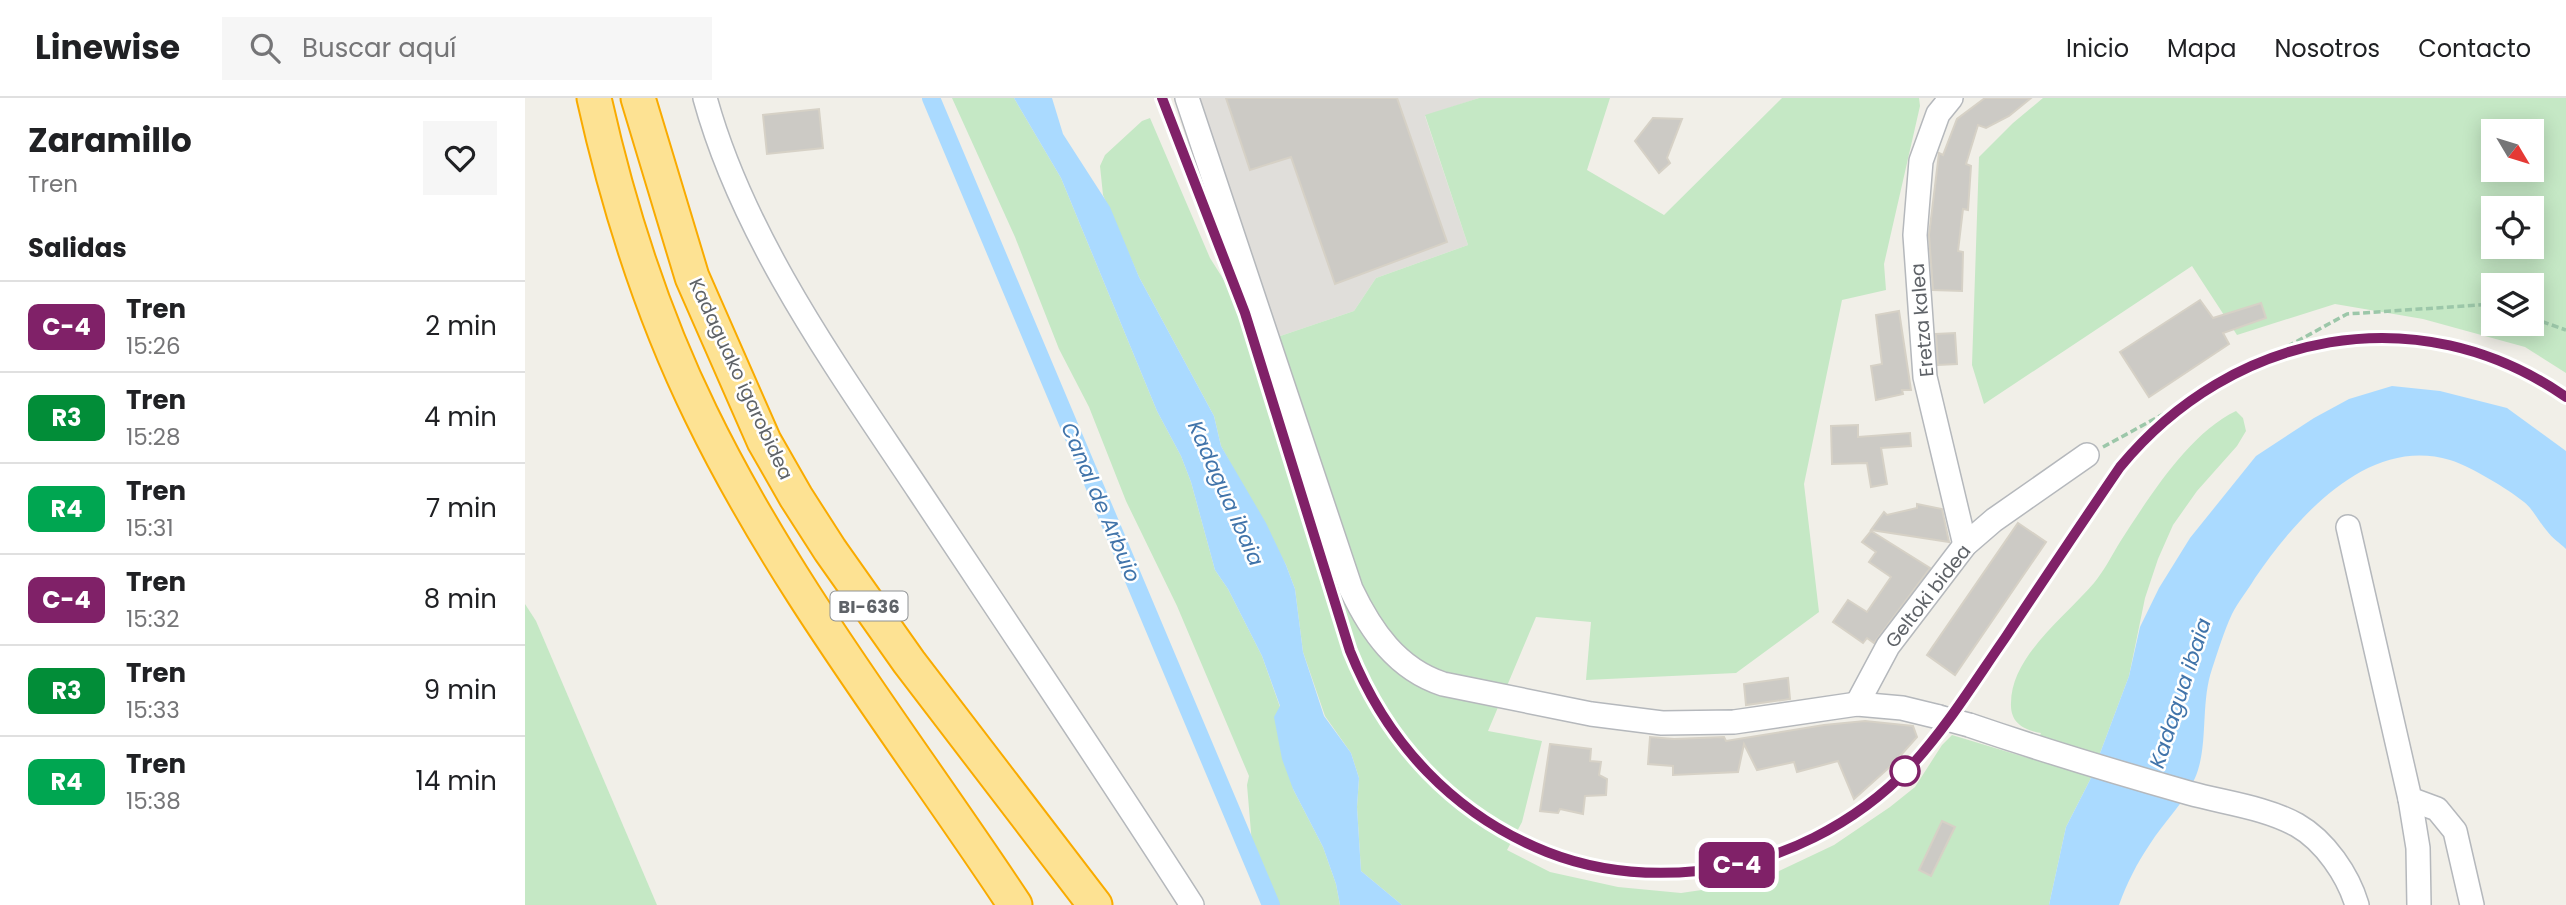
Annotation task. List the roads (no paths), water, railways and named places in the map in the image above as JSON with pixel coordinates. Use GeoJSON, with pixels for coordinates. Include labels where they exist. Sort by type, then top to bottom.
{"type":"FeatureCollection","features":[{"type":"Feature","properties":{"kind":"highway","name":"Kadaguako igarobidea"},"geometry":{"type":"LineString","coordinates":[[639,103],[692,277],[764,440],[830,550],[917,672],[1095,905]]}},
{"type":"Feature","properties":{"kind":"highway","name":"BI-636"},"geometry":{"type":"LineString","coordinates":[[596,107],[628,228],[666,335],[700,413],[744,496],[793,579],[1015,905]]}},
{"type":"Feature","properties":{"kind":"street"},"geometry":{"type":"LineString","coordinates":[[705,98],[746,206],[775,266],[851,388],[1192,905]]}},
{"type":"Feature","properties":{"kind":"street"},"geometry":{"type":"LineString","coordinates":[[1187,98],[1351,589],[1374,633],[1389,651],[1407,666],[1428,679],[1486,694],[1631,721],[1685,724],[1757,720],[1857,704],[1902,708],[1939,717],[2201,796],[2267,812],[2298,826],[2329,854],[2351,887],[2357,905]]}},
{"type":"Feature","properties":{"kind":"street","name":"Eretza kalea"},"geometry":{"type":"LineString","coordinates":[[1951,98],[1938,114],[1921,162],[1915,235],[1925,377],[1965,545]]}},
{"type":"Feature","properties":{"kind":"street","name":"Geltoki bidea"},"geometry":{"type":"LineString","coordinates":[[1857,704],[1888,646],[1965,545],[1994,520],[2087,455]]}},
{"type":"Feature","properties":{"kind":"street"},"geometry":{"type":"LineString","coordinates":[[2348,527],[2410,799],[2418,848],[2419,905]]}},
{"type":"Feature","properties":{"kind":"street"},"geometry":{"type":"LineString","coordinates":[[2410,799],[2437,809],[2455,831],[2472,905]]}},
{"type":"Feature","properties":{"kind":"water","name":"Kadagua ibaia"},"geometry":{"type":"Polygon","coordinates":[[[1014,98],[1052,98],[1063,134],[1110,207],[1139,277],[1214,416],[1221,446],[1266,523],[1295,589],[1303,652],[1324,716],[1351,753],[1359,778],[1357,807],[1361,871],[1402,905],[1340,905],[1323,847],[1293,789],[1282,759],[1274,717],[1280,706],[1262,656],[1228,589],[1215,570],[1191,482],[1181,456],[1157,411],[1061,178],[1014,98]]]}},
{"type":"Feature","properties":{"kind":"water","name":"Kadagua ibaia"},"geometry":{"type":"Polygon","coordinates":[[[2392,386],[2440,391],[2507,408],[2566,451],[2566,549],[2549,534],[2524,502],[2489,478],[2450,460],[2420,455],[2391,459],[2363,471],[2337,487],[2291,531],[2255,578],[2232,614],[2208,682],[2202,752],[2195,778],[2141,858],[2119,905],[2049,905],[2066,827],[2090,780],[2129,676],[2140,627],[2159,588],[2190,538],[2256,456],[2349,399],[2392,386]]]}},
{"type":"Feature","properties":{"kind":"waterway","name":"Canal de Arbuio"},"geometry":{"type":"LineString","coordinates":[[931,98],[1271,905]]}},
{"type":"Feature","properties":{"kind":"railway"},"geometry":{"type":"LineString","coordinates":[[1163,98],[1245,313],[1341,624],[1366,687],[1388,725],[1415,760],[1431,777],[1479,816],[1533,845],[1590,864],[1649,872],[1709,869],[1768,856],[1824,832],[1876,798],[1910,766],[1953,713],[2120,467],[2166,420],[2217,384],[2272,357],[2330,342],[2390,338],[2450,345],[2509,365],[2566,397]]}},
{"type":"Feature","properties":{"kind":"train","name":"C-4"},"geometry":{"type":"LineString","coordinates":[[1162,98],[1245,313],[1350,651],[1372,699],[1396,736],[1429,776],[1467,809],[1520,841],[1591,866],[1638,872],[1685,873],[1744,864],[1803,843],[1838,824],[1876,798],[1911,766],[1946,722],[2120,467],[2171,414],[2189,400],[2237,372],[2283,353],[2311,346],[2390,337],[2442,344],[2492,358],[2515,367],[2566,397]]}}]}
